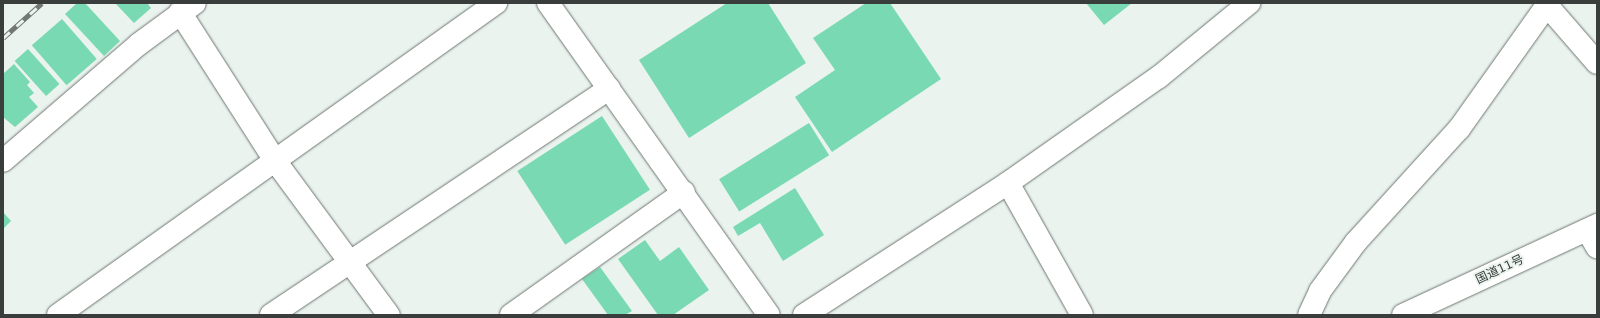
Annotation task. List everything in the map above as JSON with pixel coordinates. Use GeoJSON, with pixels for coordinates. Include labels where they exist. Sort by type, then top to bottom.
{"type":"FeatureCollection","features":[{"type":"Feature","properties":{"kind":"main road"},"geometry":{"type":"LineString","coordinates":[[58,315],[276,162],[496,3]]}},
{"type":"Feature","properties":{"kind":"main road"},"geometry":{"type":"LineString","coordinates":[[548,3],[684,192],[770,315]]}},
{"type":"Feature","properties":{"kind":"main road"},"geometry":{"type":"LineString","coordinates":[[804,315],[1008,183],[1159,77],[1249,3]]}},
{"type":"Feature","properties":{"kind":"main road"},"geometry":{"type":"LineString","coordinates":[[1309,315],[1320,291],[1356,242],[1459,129],[1546,4],[1597,63]]}},
{"type":"Feature","properties":{"kind":"main road"},"geometry":{"type":"LineString","coordinates":[[3,161],[187,8],[276,162],[349,263],[389,315]]}},
{"type":"Feature","properties":{"kind":"main road"},"geometry":{"type":"LineString","coordinates":[[271,315],[609,89]]}},
{"type":"Feature","properties":{"kind":"main road"},"geometry":{"type":"LineString","coordinates":[[1008,183],[1082,315]]}},
{"type":"Feature","properties":{"kind":"main road"},"geometry":{"type":"LineString","coordinates":[[511,315],[684,192]]}},
{"type":"Feature","properties":{"kind":"main road","name":"国道11号"},"geometry":{"type":"LineString","coordinates":[[1404,315],[1594,234]]}},
{"type":"Feature","properties":{"kind":"building"},"geometry":{"type":"Polygon","coordinates":[[[77,3],[85,3],[120,41],[104,56],[65,14],[77,3]]]}},
{"type":"Feature","properties":{"kind":"building"},"geometry":{"type":"Polygon","coordinates":[[[115,3],[147,3],[151,8],[134,23],[115,3]]]}},
{"type":"Feature","properties":{"kind":"building"},"geometry":{"type":"Polygon","coordinates":[[[727,3],[768,3],[806,63],[689,138],[639,60],[727,3]]]}},
{"type":"Feature","properties":{"kind":"building"},"geometry":{"type":"Polygon","coordinates":[[[866,3],[890,3],[941,79],[832,152],[795,97],[835,70],[813,38],[866,3]]]}},
{"type":"Feature","properties":{"kind":"building"},"geometry":{"type":"Polygon","coordinates":[[[1086,3],[1132,3],[1104,25],[1086,3]]]}},
{"type":"Feature","properties":{"kind":"building"},"geometry":{"type":"Polygon","coordinates":[[[62,19],[97,59],[67,85],[32,45],[62,19]]]}},
{"type":"Feature","properties":{"kind":"building"},"geometry":{"type":"Polygon","coordinates":[[[28,49],[59,84],[46,96],[15,61],[28,49]]]}},
{"type":"Feature","properties":{"kind":"building"},"geometry":{"type":"Polygon","coordinates":[[[14,64],[30,82],[27,85],[34,93],[29,97],[38,107],[15,127],[3,117],[3,74],[14,64]]]}},
{"type":"Feature","properties":{"kind":"building"},"geometry":{"type":"Polygon","coordinates":[[[602,116],[650,190],[565,245],[517,171],[602,116]]]}},
{"type":"Feature","properties":{"kind":"building"},"geometry":{"type":"Polygon","coordinates":[[[809,123],[829,155],[739,211],[719,179],[809,123]]]}},
{"type":"Feature","properties":{"kind":"building"},"geometry":{"type":"Polygon","coordinates":[[[795,188],[824,235],[783,261],[760,223],[738,236],[733,227],[795,188]]]}},
{"type":"Feature","properties":{"kind":"building"},"geometry":{"type":"Polygon","coordinates":[[[3,212],[11,221],[3,229],[3,212]]]}},
{"type":"Feature","properties":{"kind":"building"},"geometry":{"type":"Polygon","coordinates":[[[645,240],[660,261],[679,247],[709,290],[673,315],[658,315],[618,259],[645,240]]]}},
{"type":"Feature","properties":{"kind":"building"},"geometry":{"type":"Polygon","coordinates":[[[600,267],[632,311],[625,315],[608,315],[582,279],[600,267]]]}},
{"type":"Feature","properties":{"kind":"railway"},"geometry":{"type":"LineString","coordinates":[[3,38],[42,3]]}}]}
